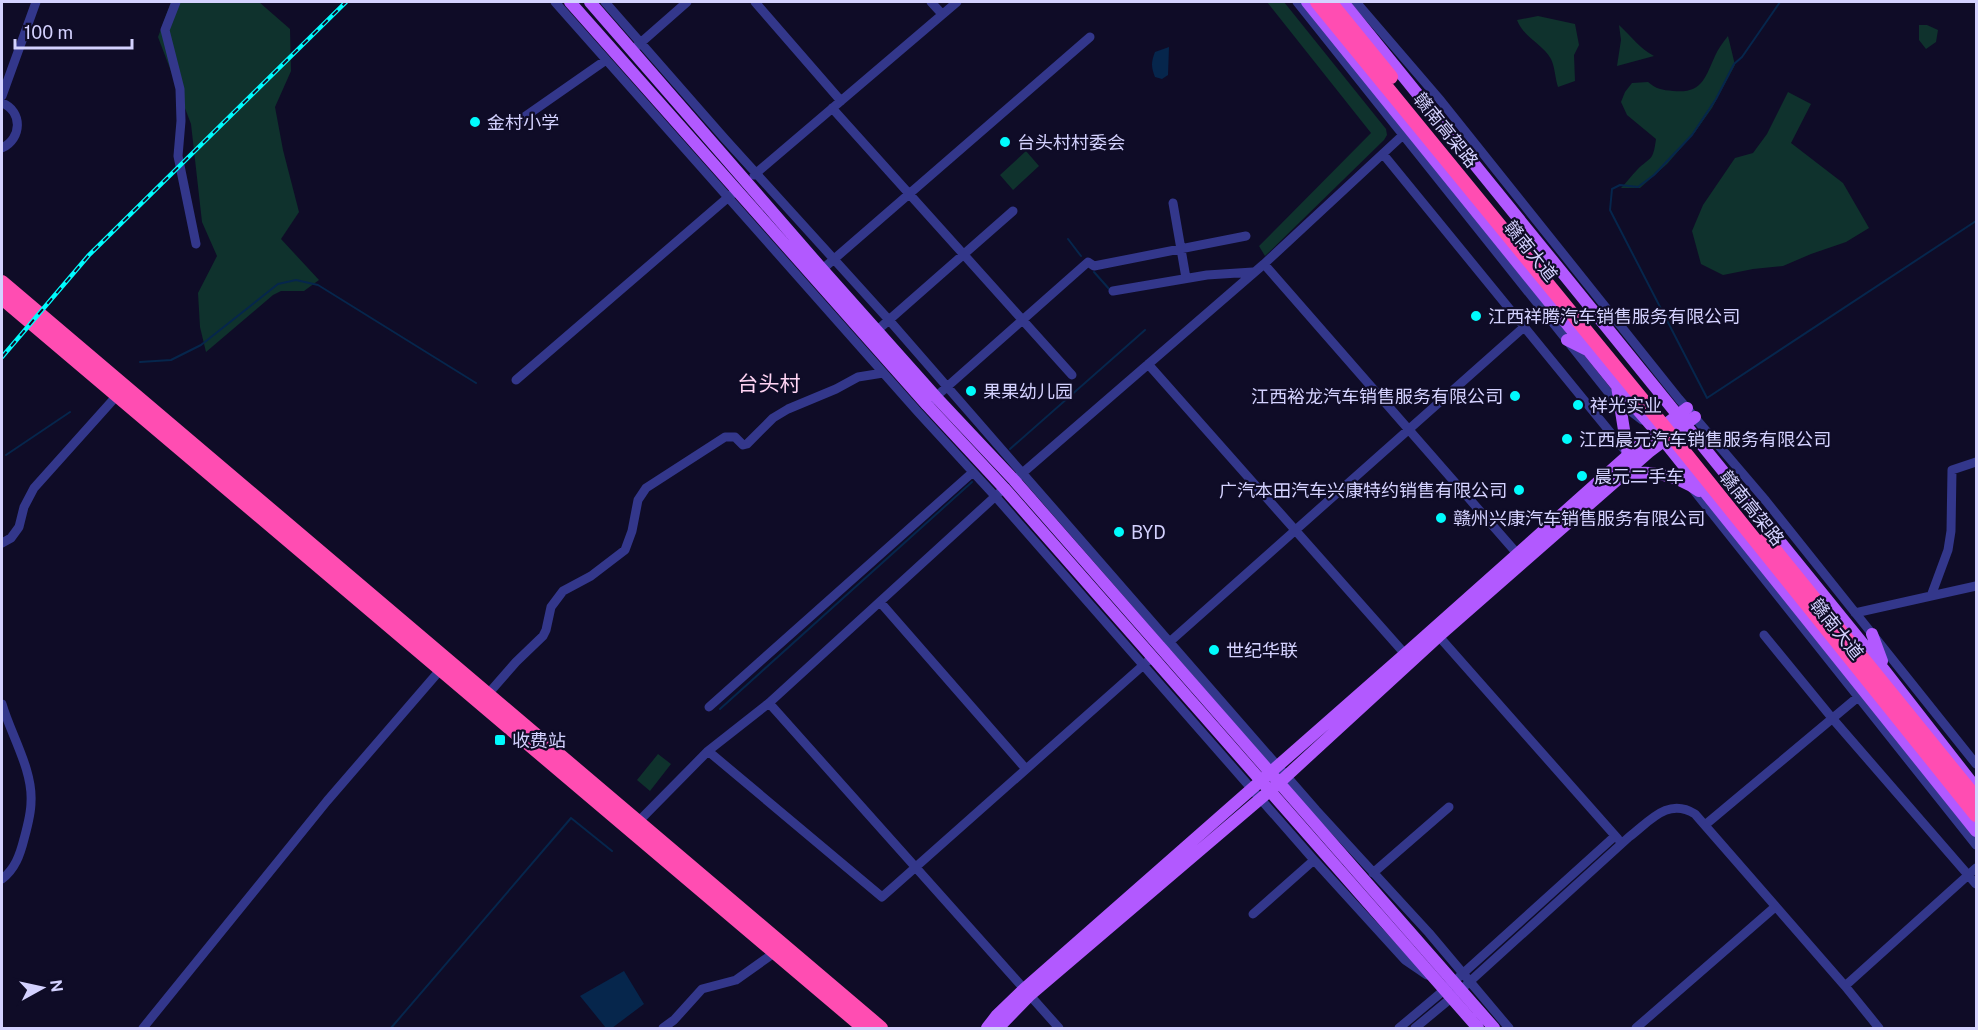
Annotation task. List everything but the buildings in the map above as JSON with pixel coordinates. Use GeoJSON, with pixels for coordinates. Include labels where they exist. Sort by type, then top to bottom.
{"type":"FeatureCollection","features":[{"type":"Feature","properties":{"kind":"highway","name":"赣南高架路"},"geometry":{"type":"LineString","coordinates":[[1317,2],[1641,398],[1977,815]]}},
{"type":"Feature","properties":{"kind":"highway","name":"赣南高架路"},"geometry":{"type":"LineString","coordinates":[[1330,2],[1977,798]]}},
{"type":"Feature","properties":{"kind":"highway"},"geometry":{"type":"LineString","coordinates":[[2,282],[121,392],[441,669],[881,1029]]}},
{"type":"Feature","properties":{"kind":"highway"},"geometry":{"type":"LineString","coordinates":[[2,298],[121,392],[488,694],[774,953],[864,1029]]}},
{"type":"Feature","properties":{"kind":"main road"},"geometry":{"type":"LineString","coordinates":[[570,2],[869,338],[1000,492],[1157,653],[1274,768],[1494,1029]]}},
{"type":"Feature","properties":{"kind":"main road"},"geometry":{"type":"LineString","coordinates":[[590,2],[637,46],[737,190]]}},
{"type":"Feature","properties":{"kind":"main road","name":"赣南大道"},"geometry":{"type":"LineString","coordinates":[[1307,2],[1616,385],[1659,435],[1861,694],[1977,831]]}},
{"type":"Feature","properties":{"kind":"main road","name":"赣南大道"},"geometry":{"type":"LineString","coordinates":[[1343,2],[1686,416],[1977,789]]}},
{"type":"Feature","properties":{"kind":"main road"},"geometry":{"type":"LineString","coordinates":[[1566,340],[1591,352]]}},
{"type":"Feature","properties":{"kind":"main road"},"geometry":{"type":"LineString","coordinates":[[1616,385],[1628,454]]}},
{"type":"Feature","properties":{"kind":"main road"},"geometry":{"type":"LineString","coordinates":[[927,405],[1019,476],[1265,795],[1457,985],[1478,1029]]}},
{"type":"Feature","properties":{"kind":"main road"},"geometry":{"type":"LineString","coordinates":[[1521,558],[1628,454],[1686,416]]}},
{"type":"Feature","properties":{"kind":"main road"},"geometry":{"type":"LineString","coordinates":[[987,1029],[997,1015],[1265,795],[1436,633],[1521,558],[1618,479],[1659,435]]}},
{"type":"Feature","properties":{"kind":"main road"},"geometry":{"type":"LineString","coordinates":[[1618,479],[1627,475],[1658,474],[1676,478],[1689,484],[1714,505]]}},
{"type":"Feature","properties":{"kind":"main road"},"geometry":{"type":"LineString","coordinates":[[998,1029],[1027,992],[1256,784],[1405,654],[1436,633]]}},
{"type":"Feature","properties":{"kind":"main road"},"geometry":{"type":"LineString","coordinates":[[1872,634],[1885,671]]}},
{"type":"Feature","properties":{"kind":"main road"},"geometry":{"type":"LineString","coordinates":[[1837,670],[1861,694]]}},
{"type":"Feature","properties":{"kind":"main road"},"geometry":{"type":"LineString","coordinates":[[1957,806],[1977,789]]}},
{"type":"Feature","properties":{"kind":"street"},"geometry":{"type":"LineString","coordinates":[[2,96],[36,2]]}},
{"type":"Feature","properties":{"kind":"street"},"geometry":{"type":"LineString","coordinates":[[176,2],[165,30],[180,90],[181,121],[178,156],[196,244]]}},
{"type":"Feature","properties":{"kind":"street"},"geometry":{"type":"LineString","coordinates":[[555,2],[606,60],[737,190],[869,338],[883,373],[927,405],[973,472],[1000,492]]}},
{"type":"Feature","properties":{"kind":"street"},"geometry":{"type":"LineString","coordinates":[[605,2],[637,46],[757,173],[948,386],[1019,476]]}},
{"type":"Feature","properties":{"kind":"street"},"geometry":{"type":"LineString","coordinates":[[637,46],[687,2]]}},
{"type":"Feature","properties":{"kind":"street"},"geometry":{"type":"LineString","coordinates":[[755,2],[841,101]]}},
{"type":"Feature","properties":{"kind":"street"},"geometry":{"type":"LineString","coordinates":[[931,2],[942,14]]}},
{"type":"Feature","properties":{"kind":"street"},"geometry":{"type":"LineString","coordinates":[[516,380],[957,2]]}},
{"type":"Feature","properties":{"kind":"street"},"geometry":{"type":"LineString","coordinates":[[1297,2],[1612,397],[1659,435],[1689,484],[1837,670]]}},
{"type":"Feature","properties":{"kind":"street"},"geometry":{"type":"LineString","coordinates":[[1356,2],[1442,101],[1686,416],[1766,501],[1977,764]]}},
{"type":"Feature","properties":{"kind":"street"},"geometry":{"type":"LineString","coordinates":[[814,277],[1090,37]]}},
{"type":"Feature","properties":{"kind":"street"},"geometry":{"type":"LineString","coordinates":[[520,120],[606,60]]}},
{"type":"Feature","properties":{"kind":"street"},"geometry":{"type":"LineString","coordinates":[[2,103],[12,110],[18,125],[13,140],[2,148]]}},
{"type":"Feature","properties":{"kind":"street"},"geometry":{"type":"LineString","coordinates":[[832,108],[1072,375]]}},
{"type":"Feature","properties":{"kind":"street"},"geometry":{"type":"LineString","coordinates":[[634,826],[708,752],[769,704],[1000,492],[1264,264],[1403,135]]}},
{"type":"Feature","properties":{"kind":"street"},"geometry":{"type":"LineString","coordinates":[[1383,154],[1628,454]]}},
{"type":"Feature","properties":{"kind":"street"},"geometry":{"type":"LineString","coordinates":[[1173,203],[1186,278]]}},
{"type":"Feature","properties":{"kind":"street"},"geometry":{"type":"LineString","coordinates":[[869,338],[1013,211]]}},
{"type":"Feature","properties":{"kind":"street"},"geometry":{"type":"LineString","coordinates":[[927,405],[1088,261],[1094,266],[1246,236]]}},
{"type":"Feature","properties":{"kind":"street"},"geometry":{"type":"LineString","coordinates":[[1264,264],[1521,558]]}},
{"type":"Feature","properties":{"kind":"street"},"geometry":{"type":"LineString","coordinates":[[1113,291],[1207,274],[1253,272]]}},
{"type":"Feature","properties":{"kind":"street"},"geometry":{"type":"LineString","coordinates":[[708,752],[882,897],[1524,327]]}},
{"type":"Feature","properties":{"kind":"street"},"geometry":{"type":"LineString","coordinates":[[1148,364],[1405,654]]}},
{"type":"Feature","properties":{"kind":"street"},"geometry":{"type":"LineString","coordinates":[[488,694],[543,636],[550,607],[563,591],[591,576],[625,550],[632,531],[638,500],[646,488],[685,465],[717,441],[735,437],[743,445],[747,444],[773,418],[788,409],[858,377],[883,373]]}},
{"type":"Feature","properties":{"kind":"street"},"geometry":{"type":"LineString","coordinates":[[2,543],[11,538],[19,527],[24,507],[34,488],[121,392]]}},
{"type":"Feature","properties":{"kind":"street"},"geometry":{"type":"LineString","coordinates":[[1931,596],[1948,550],[1951,531],[1952,470],[1977,462]]}},
{"type":"Feature","properties":{"kind":"street"},"geometry":{"type":"LineString","coordinates":[[709,707],[973,472]]}},
{"type":"Feature","properties":{"kind":"street"},"geometry":{"type":"LineString","coordinates":[[1856,613],[1977,586]]}},
{"type":"Feature","properties":{"kind":"street"},"geometry":{"type":"LineString","coordinates":[[880,602],[1026,769]]}},
{"type":"Feature","properties":{"kind":"street"},"geometry":{"type":"LineString","coordinates":[[1436,633],[1619,840]]}},
{"type":"Feature","properties":{"kind":"street"},"geometry":{"type":"LineString","coordinates":[[1764,635],[1832,718],[1973,871],[1977,884]]}},
{"type":"Feature","properties":{"kind":"street"},"geometry":{"type":"LineString","coordinates":[[143,1029],[327,801],[441,669]]}},
{"type":"Feature","properties":{"kind":"street"},"geometry":{"type":"LineString","coordinates":[[1705,825],[1861,694],[1977,845]]}},
{"type":"Feature","properties":{"kind":"street"},"geometry":{"type":"LineString","coordinates":[[2,704],[30,782],[32,803],[19,855],[10,872],[2,879]]}},
{"type":"Feature","properties":{"kind":"street"},"geometry":{"type":"LineString","coordinates":[[769,704],[1059,1029]]}},
{"type":"Feature","properties":{"kind":"street"},"geometry":{"type":"LineString","coordinates":[[1283,779],[1373,873],[1457,985],[1509,1029]]}},
{"type":"Feature","properties":{"kind":"street"},"geometry":{"type":"LineString","coordinates":[[1265,795],[1314,860],[1405,960],[1457,985]]}},
{"type":"Feature","properties":{"kind":"street"},"geometry":{"type":"LineString","coordinates":[[1373,873],[1449,807]]}},
{"type":"Feature","properties":{"kind":"street"},"geometry":{"type":"LineString","coordinates":[[1415,1029],[1457,985],[1619,840],[1669,809],[1686,809],[1695,814],[1845,986],[1879,1029]]}},
{"type":"Feature","properties":{"kind":"street"},"geometry":{"type":"LineString","coordinates":[[1253,914],[1314,860]]}},
{"type":"Feature","properties":{"kind":"street"},"geometry":{"type":"LineString","coordinates":[[1845,986],[1973,871]]}},
{"type":"Feature","properties":{"kind":"street"},"geometry":{"type":"LineString","coordinates":[[1636,1029],[1775,907]]}},
{"type":"Feature","properties":{"kind":"street"},"geometry":{"type":"LineString","coordinates":[[663,1029],[702,990],[736,980],[774,953]]}},
{"type":"Feature","properties":{"kind":"street"},"geometry":{"type":"LineString","coordinates":[[1399,1029],[1457,985]]}},
{"type":"Feature","properties":{"kind":"green space"},"geometry":{"type":"Polygon","coordinates":[[[171,2],[259,2],[290,29],[291,71],[275,107],[299,212],[281,239],[319,280],[304,291],[281,291],[273,295],[206,352],[200,327],[198,293],[217,256],[202,222],[191,124],[158,37],[171,2]]]}},
{"type":"Feature","properties":{"kind":"green space"},"geometry":{"type":"Polygon","coordinates":[[[1267,2],[1284,2],[1386,129],[1387,135],[1265,256],[1259,246],[1371,133],[1267,2]]]}},
{"type":"Feature","properties":{"kind":"green space"},"geometry":{"type":"Polygon","coordinates":[[[1538,16],[1575,24],[1579,45],[1574,55],[1575,81],[1558,87],[1551,59],[1524,31],[1517,20],[1538,16]]]}},
{"type":"Feature","properties":{"kind":"green space"},"geometry":{"type":"Polygon","coordinates":[[[1619,25],[1654,56],[1617,66],[1621,40],[1619,25]]]}},
{"type":"Feature","properties":{"kind":"green space"},"geometry":{"type":"Polygon","coordinates":[[[1919,25],[1927,25],[1938,30],[1936,42],[1926,49],[1919,40],[1919,25]]]}},
{"type":"Feature","properties":{"kind":"green space"},"geometry":{"type":"Polygon","coordinates":[[[1728,36],[1735,65],[1712,108],[1667,164],[1640,188],[1621,188],[1651,158],[1656,139],[1627,115],[1621,102],[1625,92],[1632,83],[1648,82],[1659,89],[1673,91],[1690,90],[1696,87],[1705,78],[1728,36]]]}},
{"type":"Feature","properties":{"kind":"green space"},"geometry":{"type":"Polygon","coordinates":[[[1788,92],[1811,104],[1791,143],[1843,183],[1869,228],[1846,242],[1783,266],[1723,275],[1701,264],[1692,231],[1703,205],[1735,158],[1753,153],[1767,134],[1788,92]]]}},
{"type":"Feature","properties":{"kind":"green space"},"geometry":{"type":"Polygon","coordinates":[[[1026,151],[1039,166],[1013,190],[1000,175],[1026,151]]]}},
{"type":"Feature","properties":{"kind":"green space"},"geometry":{"type":"Polygon","coordinates":[[[658,754],[671,764],[650,791],[637,780],[658,754]]]}},
{"type":"Feature","properties":{"kind":"water"},"geometry":{"type":"Polygon","coordinates":[[[1169,47],[1168,75],[1162,79],[1155,77],[1152,65],[1155,52],[1169,47]]]}},
{"type":"Feature","properties":{"kind":"water"},"geometry":{"type":"Polygon","coordinates":[[[624,971],[644,1004],[612,1028],[606,1028],[580,996],[624,971]]]}},
{"type":"Feature","properties":{"kind":"waterway"},"geometry":{"type":"LineString","coordinates":[[1780,2],[1742,57],[1734,64],[1716,99],[1692,135],[1654,175],[1638,187],[1620,185],[1612,189],[1610,210],[1707,398],[1976,221]]}},
{"type":"Feature","properties":{"kind":"waterway"},"geometry":{"type":"LineString","coordinates":[[1068,239],[1081,256]]}},
{"type":"Feature","properties":{"kind":"waterway"},"geometry":{"type":"LineString","coordinates":[[1094,272],[1110,290]]}},
{"type":"Feature","properties":{"kind":"waterway"},"geometry":{"type":"LineString","coordinates":[[140,362],[171,360],[201,345],[278,284],[296,280],[318,285],[476,383]]}},
{"type":"Feature","properties":{"kind":"waterway"},"geometry":{"type":"LineString","coordinates":[[1010,449],[1145,330]]}},
{"type":"Feature","properties":{"kind":"waterway"},"geometry":{"type":"LineString","coordinates":[[6,455],[70,412]]}},
{"type":"Feature","properties":{"kind":"waterway"},"geometry":{"type":"LineString","coordinates":[[720,709],[972,482]]}},
{"type":"Feature","properties":{"kind":"waterway"},"geometry":{"type":"LineString","coordinates":[[391,1028],[571,818],[612,851]]}},
{"type":"Feature","properties":{"kind":"railway"},"geometry":{"type":"LineString","coordinates":[[2,357],[89,255],[346,2]]}},
{"type":"Feature","properties":{"kind":"place","name":"金村小学"},"geometry":{"type":"Point","coordinates":[475,122]}},
{"type":"Feature","properties":{"kind":"place","name":"台头村村委会"},"geometry":{"type":"Point","coordinates":[1005,142]}},
{"type":"Feature","properties":{"kind":"place","name":"江西祥腾汽车销售服务有限公司"},"geometry":{"type":"Point","coordinates":[1476,316]}},
{"type":"Feature","properties":{"kind":"place","name":"果果幼儿园"},"geometry":{"type":"Point","coordinates":[971,391]}},
{"type":"Feature","properties":{"kind":"place","name":"江西裕龙汽车销售服务有限公司"},"geometry":{"type":"Point","coordinates":[1515,396]}},
{"type":"Feature","properties":{"kind":"place","name":"祥光实业"},"geometry":{"type":"Point","coordinates":[1578,405]}},
{"type":"Feature","properties":{"kind":"place","name":"江西晨元汽车销售服务有限公司"},"geometry":{"type":"Point","coordinates":[1567,439]}},
{"type":"Feature","properties":{"kind":"place","name":"晨元二手车"},"geometry":{"type":"Point","coordinates":[1582,476]}},
{"type":"Feature","properties":{"kind":"place","name":"广汽本田汽车兴康特约销售有限公司"},"geometry":{"type":"Point","coordinates":[1519,490]}},
{"type":"Feature","properties":{"kind":"place","name":"赣州兴康汽车销售服务有限公司"},"geometry":{"type":"Point","coordinates":[1441,518]}},
{"type":"Feature","properties":{"kind":"place","name":"BYD"},"geometry":{"type":"Point","coordinates":[1119,532]}},
{"type":"Feature","properties":{"kind":"place","name":"世纪华联"},"geometry":{"type":"Point","coordinates":[1214,650]}},
{"type":"Feature","properties":{"kind":"place","name":"收费站"},"geometry":{"type":"Point","coordinates":[500,740]}},
{"type":"Feature","properties":{"kind":"district","name":"台头村"},"geometry":{"type":"Point","coordinates":[769,383]}}]}
